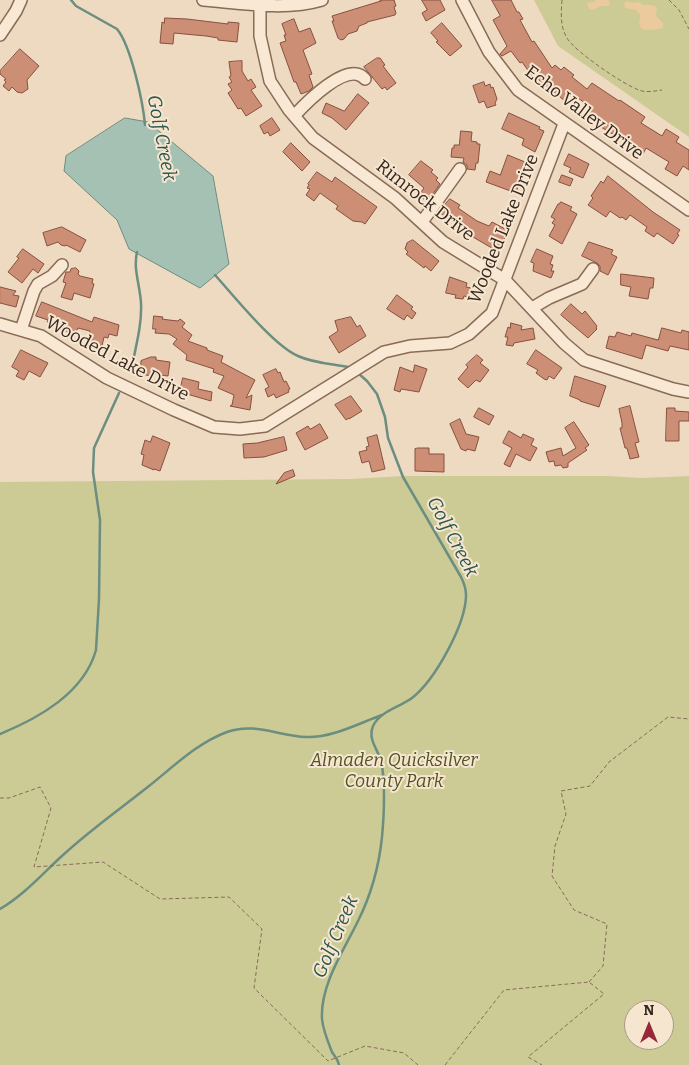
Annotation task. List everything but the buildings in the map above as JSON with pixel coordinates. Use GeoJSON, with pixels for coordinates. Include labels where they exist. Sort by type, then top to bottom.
{"type":"FeatureCollection","features":[{"type":"Feature","properties":{"kind":"street"},"geometry":{"type":"LineString","coordinates":[[0,35],[21,0]]}},
{"type":"Feature","properties":{"kind":"street"},"geometry":{"type":"LineString","coordinates":[[202,0],[260,5],[308,4],[322,0]]}},
{"type":"Feature","properties":{"kind":"street","name":"Echo Valley Drive"},"geometry":{"type":"LineString","coordinates":[[462,0],[489,52],[518,90],[689,210]]}},
{"type":"Feature","properties":{"kind":"street","name":"Rimrock Drive"},"geometry":{"type":"LineString","coordinates":[[260,5],[260,36],[270,81],[294,116],[313,138],[395,198],[443,242],[506,280],[564,343],[584,360],[673,389],[689,392]]}},
{"type":"Feature","properties":{"kind":"street"},"geometry":{"type":"LineString","coordinates":[[294,116],[328,84],[352,74],[360,74],[365,79]]}},
{"type":"Feature","properties":{"kind":"street","name":"Wooded Lake Drive"},"geometry":{"type":"LineString","coordinates":[[0,324],[41,336],[107,378],[174,410],[214,426],[240,429],[265,426],[384,352],[410,346],[450,343],[469,334],[492,313],[564,124]]}},
{"type":"Feature","properties":{"kind":"street"},"geometry":{"type":"LineString","coordinates":[[422,222],[460,169]]}},
{"type":"Feature","properties":{"kind":"street"},"geometry":{"type":"LineString","coordinates":[[21,330],[34,290],[38,284],[52,276],[62,265]]}},
{"type":"Feature","properties":{"kind":"street"},"geometry":{"type":"LineString","coordinates":[[532,308],[549,298],[582,284],[593,269]]}},
{"type":"Feature","properties":{"kind":"path"},"geometry":{"type":"LineString","coordinates":[[562,0],[563,29],[567,38],[576,48],[634,88],[644,91],[662,90]]}},
{"type":"Feature","properties":{"kind":"path"},"geometry":{"type":"LineString","coordinates":[[669,0],[679,10],[689,29]]}},
{"type":"Feature","properties":{"kind":"path"},"geometry":{"type":"LineString","coordinates":[[445,1065],[504,990],[590,982],[603,966],[607,924],[574,910],[552,876],[555,846],[566,814],[561,791],[590,786],[609,762],[668,716],[689,718]]}},
{"type":"Feature","properties":{"kind":"path"},"geometry":{"type":"LineString","coordinates":[[0,798],[9,798],[40,787],[51,808],[34,867],[103,862],[160,899],[229,896],[262,929],[254,988],[328,1062],[365,1046],[404,1053],[418,1065]]}},
{"type":"Feature","properties":{"kind":"path"},"geometry":{"type":"LineString","coordinates":[[542,1065],[528,1057],[604,994],[590,982]]}},
{"type":"Feature","properties":{"kind":"green space"},"geometry":{"type":"Polygon","coordinates":[[[534,0],[689,0],[689,137],[558,46],[534,0]]]}},
{"type":"Feature","properties":{"kind":"green space","name":"Almaden Quicksilver County Park"},"geometry":{"type":"Polygon","coordinates":[[[403,476],[608,476],[642,478],[689,476],[689,1065],[0,1065],[0,482],[351,479],[403,476]]]}},
{"type":"Feature","properties":{"kind":"sand"},"geometry":{"type":"Polygon","coordinates":[[[596,0],[608,0],[610,4],[593,10],[589,9],[587,3],[596,0]]]}},
{"type":"Feature","properties":{"kind":"sand"},"geometry":{"type":"Polygon","coordinates":[[[627,1],[655,6],[657,9],[656,16],[663,23],[663,28],[650,30],[641,28],[639,25],[640,14],[636,10],[625,8],[624,3],[627,1]]]}},
{"type":"Feature","properties":{"kind":"water"},"geometry":{"type":"Polygon","coordinates":[[[125,118],[148,122],[213,176],[229,264],[200,288],[129,249],[117,220],[64,171],[66,156],[125,118]]]}},
{"type":"Feature","properties":{"kind":"waterway","name":"Golf Creek"},"geometry":{"type":"LineString","coordinates":[[71,0],[76,6],[117,29],[122,37],[136,75],[145,125]]}},
{"type":"Feature","properties":{"kind":"waterway"},"geometry":{"type":"LineString","coordinates":[[133,361],[141,310],[136,265],[137,252]]}},
{"type":"Feature","properties":{"kind":"waterway","name":"Golf Creek"},"geometry":{"type":"LineString","coordinates":[[215,275],[266,332],[288,351],[310,360],[348,367]]}},
{"type":"Feature","properties":{"kind":"waterway","name":"Golf Creek"},"geometry":{"type":"LineString","coordinates":[[339,1065],[325,1032],[322,1006],[334,968],[367,901],[379,859],[382,837],[384,783],[381,760],[374,746],[372,736],[373,726],[385,713],[412,698],[430,678],[448,651],[455,636],[465,607],[466,595],[461,577],[403,477],[388,438],[385,417],[377,394],[359,374]]}},
{"type":"Feature","properties":{"kind":"waterway"},"geometry":{"type":"LineString","coordinates":[[0,734],[44,712],[71,691],[90,665],[96,650],[100,520],[93,472],[94,448],[119,393]]}},
{"type":"Feature","properties":{"kind":"waterway"},"geometry":{"type":"LineString","coordinates":[[0,909],[25,891],[94,828],[206,742],[227,732],[247,728],[296,736],[316,737],[344,730],[382,715]]}}]}
